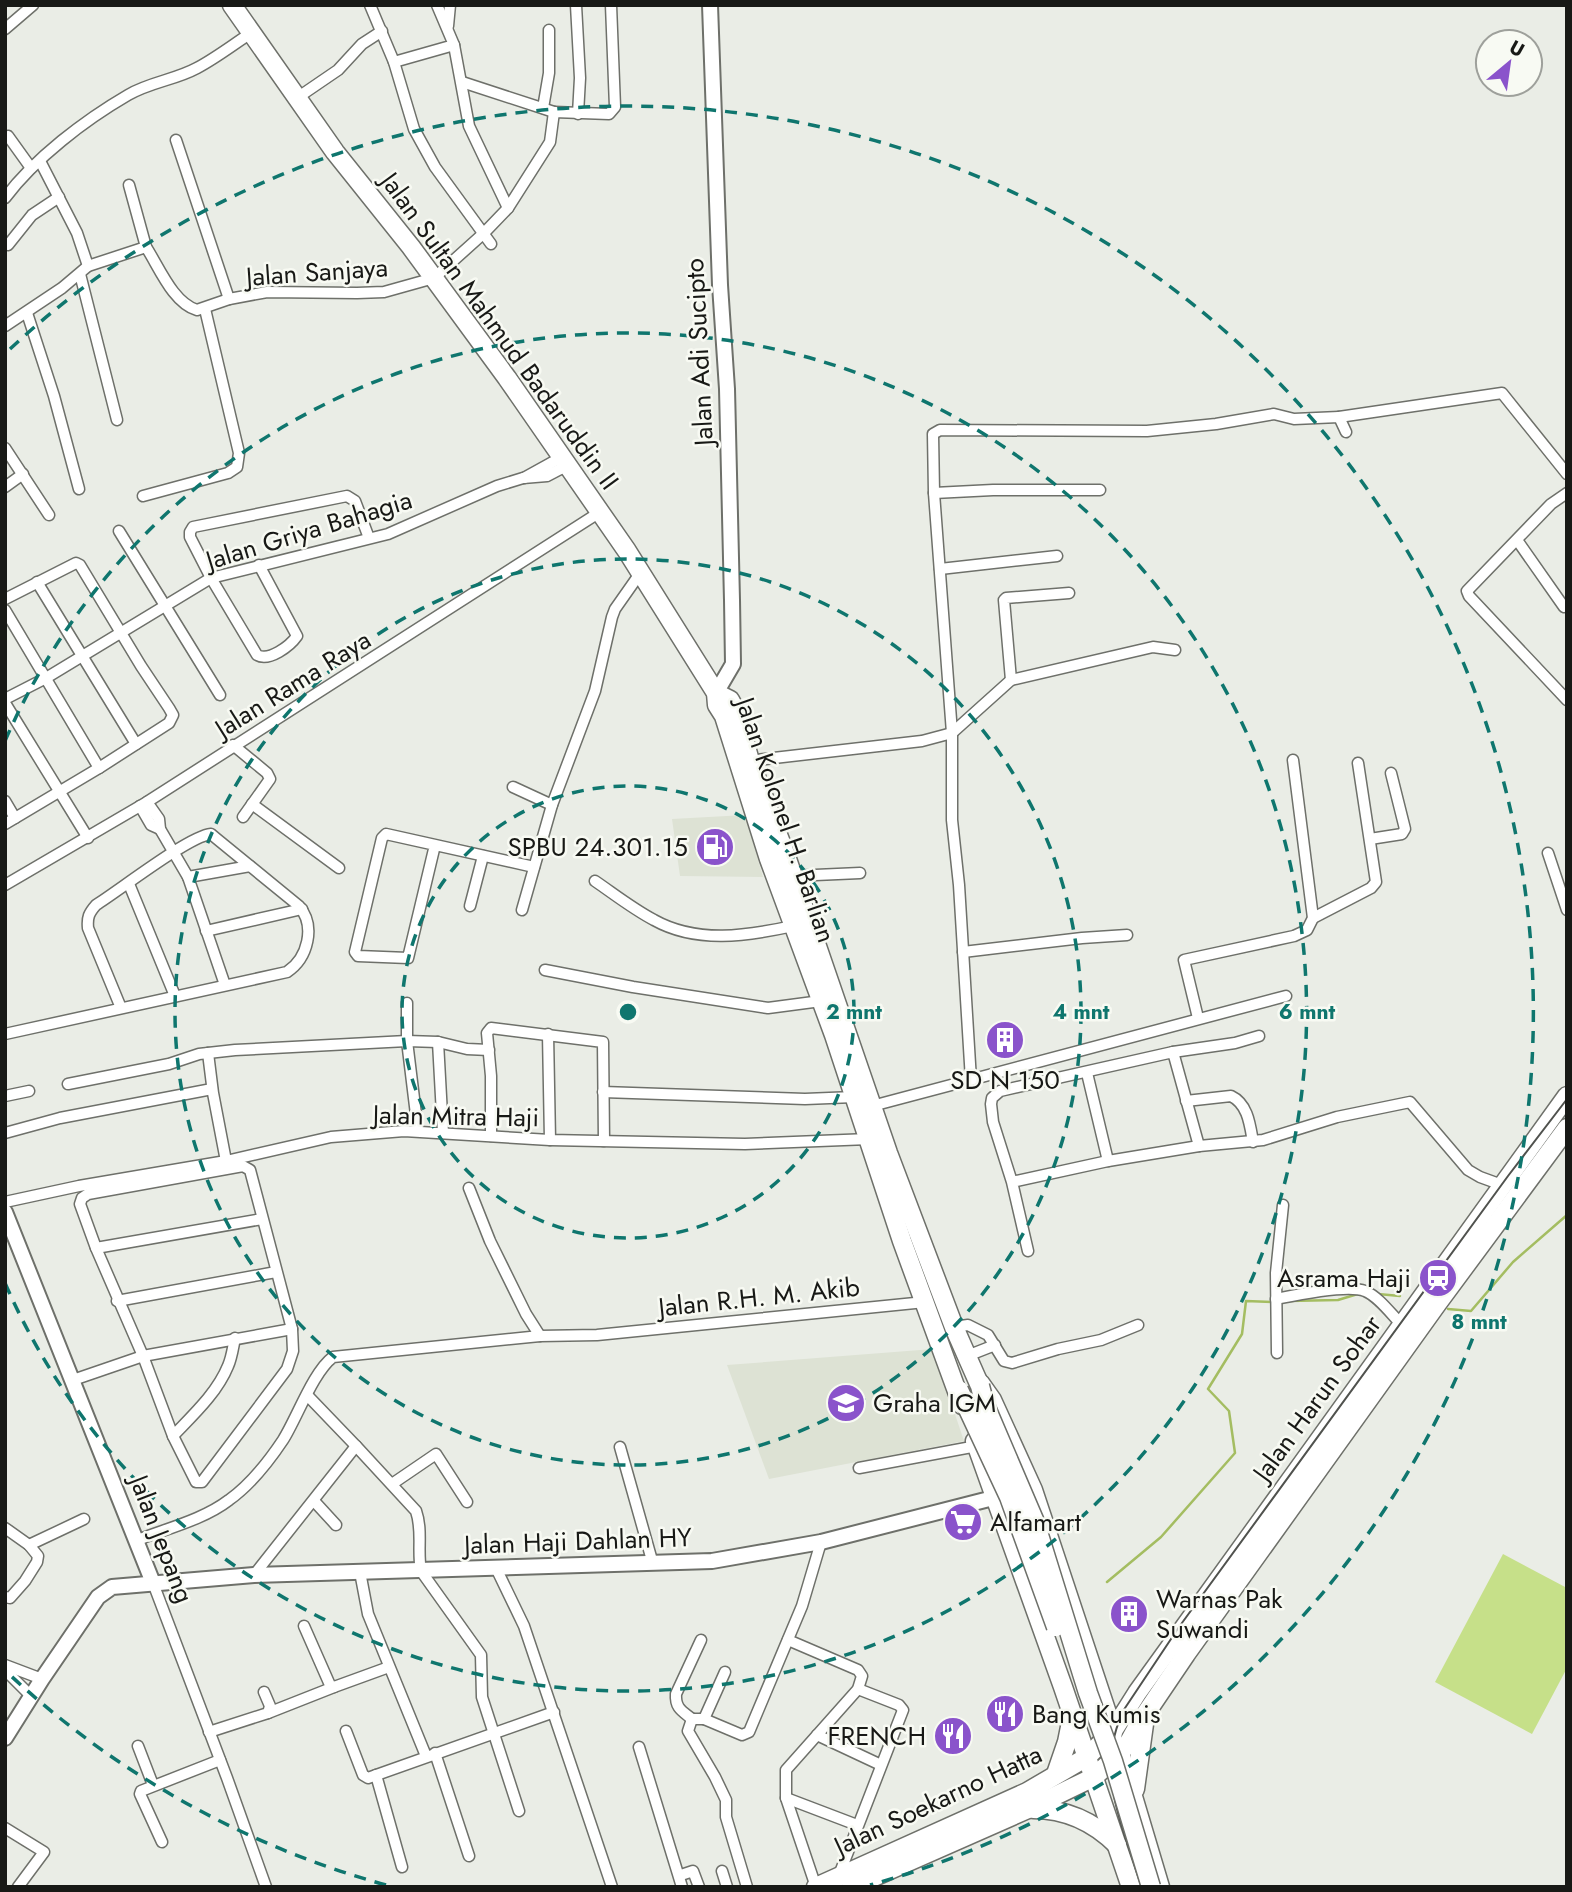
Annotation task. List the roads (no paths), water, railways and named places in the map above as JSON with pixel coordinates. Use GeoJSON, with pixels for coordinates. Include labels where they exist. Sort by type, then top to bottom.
{"type":"FeatureCollection","features":[{"type":"Feature","properties":{"kind":"highway","name":"Jalan Sultan Mahmud Badaruddin II"},"geometry":{"type":"LineString","coordinates":[[232,5],[335,152],[434,278],[565,461],[641,572],[716,693]]}},
{"type":"Feature","properties":{"kind":"highway","name":"Jalan Kolonel H. Barlian"},"geometry":{"type":"LineString","coordinates":[[716,693],[730,700],[736,711],[744,761],[793,926],[869,1139],[902,1241],[958,1389]]}},
{"type":"Feature","properties":{"kind":"highway","name":"Jalan Kolonel H. Barlian"},"geometry":{"type":"LineString","coordinates":[[758,802],[793,876],[872,1106],[954,1327],[979,1384]]}},
{"type":"Feature","properties":{"kind":"highway","name":"Jalan Harun Sohar"},"geometry":{"type":"LineString","coordinates":[[1114,1752],[1129,1742],[1372,1381],[1402,1325],[1567,1096]]}},
{"type":"Feature","properties":{"kind":"highway","name":"Jalan Harun Sohar"},"geometry":{"type":"LineString","coordinates":[[1113,1731],[1137,1693],[1372,1381],[1564,1139]]}},
{"type":"Feature","properties":{"kind":"highway"},"geometry":{"type":"LineString","coordinates":[[979,1384],[992,1400],[1033,1490],[1113,1731],[1114,1752],[1134,1796],[1160,1887]]}},
{"type":"Feature","properties":{"kind":"highway"},"geometry":{"type":"LineString","coordinates":[[979,1384],[985,1405],[1035,1522],[1151,1887]]}},
{"type":"Feature","properties":{"kind":"highway"},"geometry":{"type":"LineString","coordinates":[[958,1389],[1131,1887]]}},
{"type":"Feature","properties":{"kind":"highway"},"geometry":{"type":"LineString","coordinates":[[958,1389],[999,1473],[1024,1535],[1086,1714],[1138,1887]]}},
{"type":"Feature","properties":{"kind":"highway"},"geometry":{"type":"LineString","coordinates":[[1096,1682],[1116,1698],[1137,1693]]}},
{"type":"Feature","properties":{"kind":"highway"},"geometry":{"type":"LineString","coordinates":[[1063,1687],[1070,1689],[1096,1682]]}},
{"type":"Feature","properties":{"kind":"highway"},"geometry":{"type":"LineString","coordinates":[[1134,1796],[1146,1713]]}},
{"type":"Feature","properties":{"kind":"highway"},"geometry":{"type":"LineString","coordinates":[[1056,1774],[1067,1742],[1072,1715]]}},
{"type":"Feature","properties":{"kind":"highway","name":"Jalan Soekarno Hatta"},"geometry":{"type":"LineString","coordinates":[[845,1881],[1027,1791],[1087,1757],[1113,1731]]}},
{"type":"Feature","properties":{"kind":"highway"},"geometry":{"type":"LineString","coordinates":[[1087,1757],[1100,1751],[1114,1752]]}},
{"type":"Feature","properties":{"kind":"highway","name":"Jalan Soekarno Hatta"},"geometry":{"type":"LineString","coordinates":[[816,1887],[845,1881],[1028,1809],[1094,1777],[1114,1752]]}},
{"type":"Feature","properties":{"kind":"highway"},"geometry":{"type":"LineString","coordinates":[[1104,1805],[1118,1791],[1134,1796]]}},
{"type":"Feature","properties":{"kind":"highway"},"geometry":{"type":"LineString","coordinates":[[1028,1809],[1049,1809],[1080,1817],[1101,1831],[1119,1848]]}},
{"type":"Feature","properties":{"kind":"street"},"geometry":{"type":"LineString","coordinates":[[5,29],[33,5]]}},
{"type":"Feature","properties":{"kind":"street"},"geometry":{"type":"LineString","coordinates":[[369,5],[394,62],[414,129],[435,167],[491,244]]}},
{"type":"Feature","properties":{"kind":"street"},"geometry":{"type":"LineString","coordinates":[[437,5],[454,46],[470,127],[508,208]]}},
{"type":"Feature","properties":{"kind":"street"},"geometry":{"type":"LineString","coordinates":[[447,27],[450,5]]}},
{"type":"Feature","properties":{"kind":"street"},"geometry":{"type":"LineString","coordinates":[[576,5],[580,78],[578,114]]}},
{"type":"Feature","properties":{"kind":"street"},"geometry":{"type":"LineString","coordinates":[[463,82],[554,112],[608,114],[614,107],[611,5]]}},
{"type":"Feature","properties":{"kind":"street","name":"Jalan Adi Sucipto"},"geometry":{"type":"LineString","coordinates":[[710,5],[720,294],[727,389],[733,664],[716,693]]}},
{"type":"Feature","properties":{"kind":"street"},"geometry":{"type":"LineString","coordinates":[[543,108],[549,73],[549,30]]}},
{"type":"Feature","properties":{"kind":"street"},"geometry":{"type":"LineString","coordinates":[[297,99],[338,70],[362,44],[382,32]]}},
{"type":"Feature","properties":{"kind":"street"},"geometry":{"type":"LineString","coordinates":[[5,198],[17,182],[40,161],[87,122],[127,95],[197,68],[251,33]]}},
{"type":"Feature","properties":{"kind":"street"},"geometry":{"type":"LineString","coordinates":[[394,62],[454,46]]}},
{"type":"Feature","properties":{"kind":"street"},"geometry":{"type":"LineString","coordinates":[[434,278],[508,208],[550,142],[554,112]]}},
{"type":"Feature","properties":{"kind":"street"},"geometry":{"type":"LineString","coordinates":[[8,136],[32,168]]}},
{"type":"Feature","properties":{"kind":"street"},"geometry":{"type":"LineString","coordinates":[[176,140],[229,299]]}},
{"type":"Feature","properties":{"kind":"street"},"geometry":{"type":"LineString","coordinates":[[40,161],[77,233],[89,266]]}},
{"type":"Feature","properties":{"kind":"street"},"geometry":{"type":"LineString","coordinates":[[129,185],[146,247],[168,283],[184,304],[197,310],[205,309],[239,453],[237,467],[233,470],[143,496]]}},
{"type":"Feature","properties":{"kind":"street"},"geometry":{"type":"LineString","coordinates":[[8,245],[33,215],[59,197]]}},
{"type":"Feature","properties":{"kind":"street"},"geometry":{"type":"LineString","coordinates":[[5,326],[27,313],[89,266],[146,247]]}},
{"type":"Feature","properties":{"kind":"street"},"geometry":{"type":"LineString","coordinates":[[80,275],[117,420]]}},
{"type":"Feature","properties":{"kind":"street","name":"Jalan Sanjaya"},"geometry":{"type":"LineString","coordinates":[[205,309],[229,299],[267,292],[384,292],[434,278]]}},
{"type":"Feature","properties":{"kind":"street"},"geometry":{"type":"LineString","coordinates":[[27,313],[54,396],[79,489]]}},
{"type":"Feature","properties":{"kind":"street"},"geometry":{"type":"LineString","coordinates":[[971,1080],[952,820],[952,733],[934,493],[933,436],[940,430],[1147,431],[1216,424],[1274,414],[1294,419],[1339,417],[1502,393],[1567,474]]}},
{"type":"Feature","properties":{"kind":"street"},"geometry":{"type":"LineString","coordinates":[[1339,417],[1346,432]]}},
{"type":"Feature","properties":{"kind":"street"},"geometry":{"type":"LineString","coordinates":[[5,448],[49,514]]}},
{"type":"Feature","properties":{"kind":"street","name":"Jalan Griya Bahagia"},"geometry":{"type":"LineString","coordinates":[[5,701],[211,579],[388,534],[497,486],[523,478],[547,477],[565,461]]}},
{"type":"Feature","properties":{"kind":"street"},"geometry":{"type":"LineString","coordinates":[[5,487],[23,474]]}},
{"type":"Feature","properties":{"kind":"street"},"geometry":{"type":"LineString","coordinates":[[934,493],[1100,490]]}},
{"type":"Feature","properties":{"kind":"street"},"geometry":{"type":"LineString","coordinates":[[1567,493],[1551,504],[1467,593],[1567,700]]}},
{"type":"Feature","properties":{"kind":"street"},"geometry":{"type":"LineString","coordinates":[[259,565],[297,634],[293,642],[268,657],[257,655],[211,579],[190,537],[193,527],[347,496],[355,501],[369,538]]}},
{"type":"Feature","properties":{"kind":"street","name":"Jalan Rama Raya"},"geometry":{"type":"LineString","coordinates":[[5,885],[144,804],[600,512]]}},
{"type":"Feature","properties":{"kind":"street"},"geometry":{"type":"LineString","coordinates":[[119,531],[220,695]]}},
{"type":"Feature","properties":{"kind":"street"},"geometry":{"type":"LineString","coordinates":[[1517,540],[1564,607]]}},
{"type":"Feature","properties":{"kind":"street"},"geometry":{"type":"LineString","coordinates":[[940,569],[1057,556]]}},
{"type":"Feature","properties":{"kind":"street"},"geometry":{"type":"LineString","coordinates":[[5,599],[76,563],[80,565],[173,715],[169,723],[10,821],[5,802]]}},
{"type":"Feature","properties":{"kind":"street"},"geometry":{"type":"LineString","coordinates":[[522,910],[552,805],[592,703],[615,609],[641,572]]}},
{"type":"Feature","properties":{"kind":"street"},"geometry":{"type":"LineString","coordinates":[[37,582],[136,744]]}},
{"type":"Feature","properties":{"kind":"street"},"geometry":{"type":"LineString","coordinates":[[1010,680],[1004,600],[1069,593]]}},
{"type":"Feature","properties":{"kind":"street"},"geometry":{"type":"LineString","coordinates":[[5,610],[99,768]]}},
{"type":"Feature","properties":{"kind":"street"},"geometry":{"type":"LineString","coordinates":[[744,761],[922,741],[952,733],[1010,680],[1153,647],[1175,650]]}},
{"type":"Feature","properties":{"kind":"street"},"geometry":{"type":"LineString","coordinates":[[5,701],[88,838]]}},
{"type":"Feature","properties":{"kind":"street"},"geometry":{"type":"LineString","coordinates":[[233,745],[267,773],[270,779],[243,817]]}},
{"type":"Feature","properties":{"kind":"street"},"geometry":{"type":"LineString","coordinates":[[1198,1018],[1184,960],[1294,936],[1307,930],[1313,918],[1293,760]]}},
{"type":"Feature","properties":{"kind":"street"},"geometry":{"type":"LineString","coordinates":[[1313,918],[1376,884],[1359,764]]}},
{"type":"Feature","properties":{"kind":"street"},"geometry":{"type":"LineString","coordinates":[[1370,839],[1402,834],[1405,829],[1391,774]]}},
{"type":"Feature","properties":{"kind":"street"},"geometry":{"type":"LineString","coordinates":[[513,787],[552,805]]}},
{"type":"Feature","properties":{"kind":"street"},"geometry":{"type":"LineString","coordinates":[[144,804],[159,819],[160,829],[188,877],[225,985]]}},
{"type":"Feature","properties":{"kind":"street"},"geometry":{"type":"LineString","coordinates":[[252,804],[338,869]]}},
{"type":"Feature","properties":{"kind":"street"},"geometry":{"type":"LineString","coordinates":[[6,1033],[287,972],[300,962],[309,932],[302,909],[211,834],[204,835],[175,851],[96,905],[87,918],[88,928],[121,1008]]}},
{"type":"Feature","properties":{"kind":"street"},"geometry":{"type":"LineString","coordinates":[[435,845],[408,958],[358,956],[355,952],[382,838],[386,834],[534,867]]}},
{"type":"Feature","properties":{"kind":"street"},"geometry":{"type":"LineString","coordinates":[[1548,853],[1567,910]]}},
{"type":"Feature","properties":{"kind":"street"},"geometry":{"type":"LineString","coordinates":[[470,906],[483,856]]}},
{"type":"Feature","properties":{"kind":"street"},"geometry":{"type":"LineString","coordinates":[[188,877],[250,866]]}},
{"type":"Feature","properties":{"kind":"street"},"geometry":{"type":"LineString","coordinates":[[793,876],[860,873]]}},
{"type":"Feature","properties":{"kind":"street"},"geometry":{"type":"LineString","coordinates":[[594,881],[656,922],[689,934],[742,935],[793,926]]}},
{"type":"Feature","properties":{"kind":"street"},"geometry":{"type":"LineString","coordinates":[[129,884],[175,996]]}},
{"type":"Feature","properties":{"kind":"street"},"geometry":{"type":"LineString","coordinates":[[206,931],[302,909]]}},
{"type":"Feature","properties":{"kind":"street"},"geometry":{"type":"LineString","coordinates":[[963,952],[1126,935]]}},
{"type":"Feature","properties":{"kind":"street"},"geometry":{"type":"LineString","coordinates":[[545,970],[768,1008],[821,1001]]}},
{"type":"Feature","properties":{"kind":"street"},"geometry":{"type":"LineString","coordinates":[[872,1106],[1286,996]]}},
{"type":"Feature","properties":{"kind":"street"},"geometry":{"type":"LineString","coordinates":[[407,1003],[407,1041],[418,1131]]}},
{"type":"Feature","properties":{"kind":"street"},"geometry":{"type":"LineString","coordinates":[[491,1136],[487,1033],[491,1028],[603,1042],[604,1141]]}},
{"type":"Feature","properties":{"kind":"street"},"geometry":{"type":"LineString","coordinates":[[548,1034],[550,1140]]}},
{"type":"Feature","properties":{"kind":"street"},"geometry":{"type":"LineString","coordinates":[[1028,1251],[1012,1182],[993,1122],[990,1104],[992,1098],[1000,1091],[1173,1052],[1235,1043],[1259,1036]]}},
{"type":"Feature","properties":{"kind":"street"},"geometry":{"type":"LineString","coordinates":[[68,1084],[169,1064],[208,1053],[407,1041],[438,1042],[467,1049],[489,1050]]}},
{"type":"Feature","properties":{"kind":"street"},"geometry":{"type":"LineString","coordinates":[[438,1042],[443,1133]]}},
{"type":"Feature","properties":{"kind":"street"},"geometry":{"type":"LineString","coordinates":[[1173,1052],[1199,1146]]}},
{"type":"Feature","properties":{"kind":"street"},"geometry":{"type":"LineString","coordinates":[[208,1053],[226,1161]]}},
{"type":"Feature","properties":{"kind":"street"},"geometry":{"type":"LineString","coordinates":[[1087,1073],[1108,1161]]}},
{"type":"Feature","properties":{"kind":"street"},"geometry":{"type":"LineString","coordinates":[[5,1133],[60,1118],[212,1089]]}},
{"type":"Feature","properties":{"kind":"street"},"geometry":{"type":"LineString","coordinates":[[5,1096],[29,1091]]}},
{"type":"Feature","properties":{"kind":"street"},"geometry":{"type":"LineString","coordinates":[[603,1092],[805,1099],[854,1097]]}},
{"type":"Feature","properties":{"kind":"street"},"geometry":{"type":"LineString","coordinates":[[1186,1101],[1231,1096],[1237,1099],[1244,1107],[1253,1142]]}},
{"type":"Feature","properties":{"kind":"street"},"geometry":{"type":"LineString","coordinates":[[1012,1182],[1108,1161],[1199,1146],[1253,1142],[1337,1117],[1410,1102],[1468,1170],[1502,1185]]}},
{"type":"Feature","properties":{"kind":"street","name":"Jalan Mitra Haji"},"geometry":{"type":"LineString","coordinates":[[5,1202],[65,1188],[226,1161],[331,1137],[418,1131],[550,1140],[745,1144],[869,1139]]}},
{"type":"Feature","properties":{"kind":"street"},"geometry":{"type":"LineString","coordinates":[[243,1166],[250,1170],[292,1329],[293,1351],[286,1369],[202,1482],[194,1481],[173,1436],[143,1356],[96,1248],[80,1204],[82,1198],[88,1194],[243,1166]]}},
{"type":"Feature","properties":{"kind":"street"},"geometry":{"type":"LineString","coordinates":[[469,1188],[496,1252],[526,1314],[540,1336]]}},
{"type":"Feature","properties":{"kind":"street"},"geometry":{"type":"LineString","coordinates":[[1277,1353],[1276,1273],[1283,1205]]}},
{"type":"Feature","properties":{"kind":"street","name":"Jalan Jepang"},"geometry":{"type":"LineString","coordinates":[[5,1212],[153,1583],[265,1887]]}},
{"type":"Feature","properties":{"kind":"street"},"geometry":{"type":"LineString","coordinates":[[96,1248],[262,1219]]}},
{"type":"Feature","properties":{"kind":"street"},"geometry":{"type":"LineString","coordinates":[[117,1301],[276,1272]]}},
{"type":"Feature","properties":{"kind":"street"},"geometry":{"type":"LineString","coordinates":[[1276,1301],[1311,1292],[1367,1293],[1402,1325]]}},
{"type":"Feature","properties":{"kind":"street","name":"Jalan R.H. M. Akib"},"geometry":{"type":"LineString","coordinates":[[135,1541],[228,1502],[248,1485],[283,1440],[307,1395],[333,1357],[540,1336],[597,1335],[925,1302]]}},
{"type":"Feature","properties":{"kind":"street"},"geometry":{"type":"LineString","coordinates":[[954,1327],[972,1327],[988,1335],[1004,1361],[1012,1363],[1101,1340],[1138,1325]]}},
{"type":"Feature","properties":{"kind":"street"},"geometry":{"type":"LineString","coordinates":[[73,1380],[143,1356],[292,1329]]}},
{"type":"Feature","properties":{"kind":"street"},"geometry":{"type":"LineString","coordinates":[[173,1436],[200,1409],[214,1389],[228,1366],[235,1338]]}},
{"type":"Feature","properties":{"kind":"street"},"geometry":{"type":"LineString","coordinates":[[967,1356],[995,1345]]}},
{"type":"Feature","properties":{"kind":"street"},"geometry":{"type":"LineString","coordinates":[[307,1395],[416,1511],[421,1524],[421,1571],[481,1655],[481,1691],[519,1811]]}},
{"type":"Feature","properties":{"kind":"street"},"geometry":{"type":"LineString","coordinates":[[254,1576],[356,1446]]}},
{"type":"Feature","properties":{"kind":"street"},"geometry":{"type":"LineString","coordinates":[[859,1468],[977,1446]]}},
{"type":"Feature","properties":{"kind":"street"},"geometry":{"type":"LineString","coordinates":[[620,1447],[653,1564]]}},
{"type":"Feature","properties":{"kind":"street"},"geometry":{"type":"LineString","coordinates":[[392,1484],[436,1454],[467,1502]]}},
{"type":"Feature","properties":{"kind":"street","name":"Jalan Haji Dahlan HY"},"geometry":{"type":"LineString","coordinates":[[5,1738],[97,1597],[112,1587],[254,1576],[712,1561],[821,1542],[997,1497]]}},
{"type":"Feature","properties":{"kind":"street"},"geometry":{"type":"LineString","coordinates":[[314,1501],[337,1525]]}},
{"type":"Feature","properties":{"kind":"street"},"geometry":{"type":"LineString","coordinates":[[29,1545],[84,1519]]}},
{"type":"Feature","properties":{"kind":"street"},"geometry":{"type":"LineString","coordinates":[[5,1528],[36,1552],[37,1562],[15,1594],[10,1598],[5,1597]]}},
{"type":"Feature","properties":{"kind":"street"},"geometry":{"type":"LineString","coordinates":[[701,1640],[676,1694],[675,1703],[678,1709],[692,1719],[704,1719],[742,1735],[749,1732],[788,1640],[811,1579],[821,1542]]}},
{"type":"Feature","properties":{"kind":"street"},"geometry":{"type":"LineString","coordinates":[[496,1568],[524,1626],[612,1887]]}},
{"type":"Feature","properties":{"kind":"street"},"geometry":{"type":"LineString","coordinates":[[360,1573],[368,1614],[389,1667],[430,1754],[469,1856]]}},
{"type":"Feature","properties":{"kind":"street"},"geometry":{"type":"LineString","coordinates":[[304,1626],[328,1683],[334,1686]]}},
{"type":"Feature","properties":{"kind":"street"},"geometry":{"type":"LineString","coordinates":[[788,1640],[858,1670],[862,1676],[858,1689],[790,1762],[786,1770],[786,1798],[816,1887]]}},
{"type":"Feature","properties":{"kind":"street"},"geometry":{"type":"LineString","coordinates":[[5,1667],[41,1679]]}},
{"type":"Feature","properties":{"kind":"street"},"geometry":{"type":"LineString","coordinates":[[5,1667],[31,1696]]}},
{"type":"Feature","properties":{"kind":"street"},"geometry":{"type":"LineString","coordinates":[[209,1732],[268,1713],[389,1667]]}},
{"type":"Feature","properties":{"kind":"street"},"geometry":{"type":"LineString","coordinates":[[704,1719],[725,1672]]}},
{"type":"Feature","properties":{"kind":"street"},"geometry":{"type":"LineString","coordinates":[[845,1881],[857,1825],[903,1710],[899,1705],[858,1689]]}},
{"type":"Feature","properties":{"kind":"street"},"geometry":{"type":"LineString","coordinates":[[264,1692],[270,1706],[268,1713]]}},
{"type":"Feature","properties":{"kind":"street"},"geometry":{"type":"LineString","coordinates":[[346,1731],[363,1775],[368,1778],[554,1712]]}},
{"type":"Feature","properties":{"kind":"street"},"geometry":{"type":"LineString","coordinates":[[692,1719],[688,1731],[726,1800],[726,1817],[747,1887]]}},
{"type":"Feature","properties":{"kind":"street"},"geometry":{"type":"LineString","coordinates":[[817,1735],[881,1765]]}},
{"type":"Feature","properties":{"kind":"street"},"geometry":{"type":"LineString","coordinates":[[138,1746],[153,1785]]}},
{"type":"Feature","properties":{"kind":"street"},"geometry":{"type":"LineString","coordinates":[[639,1747],[682,1887]]}},
{"type":"Feature","properties":{"kind":"street"},"geometry":{"type":"LineString","coordinates":[[162,1842],[140,1794],[153,1785],[220,1759]]}},
{"type":"Feature","properties":{"kind":"street"},"geometry":{"type":"LineString","coordinates":[[376,1775],[402,1867]]}},
{"type":"Feature","properties":{"kind":"street"},"geometry":{"type":"LineString","coordinates":[[786,1798],[857,1825]]}},
{"type":"Feature","properties":{"kind":"street"},"geometry":{"type":"LineString","coordinates":[[5,1828],[44,1852],[18,1887]]}},
{"type":"Feature","properties":{"kind":"street"},"geometry":{"type":"LineString","coordinates":[[684,1874],[693,1871],[699,1887]]}},
{"type":"Feature","properties":{"kind":"street"},"geometry":{"type":"LineString","coordinates":[[722,1871],[727,1887]]}},
{"type":"Feature","properties":{"kind":"waterway"},"geometry":{"type":"LineString","coordinates":[[1448,1309],[1471,1311],[1513,1262],[1567,1215]]}},
{"type":"Feature","properties":{"kind":"waterway"},"geometry":{"type":"LineString","coordinates":[[1288,1301],[1338,1300],[1361,1293]]}},
{"type":"Feature","properties":{"kind":"waterway"},"geometry":{"type":"LineString","coordinates":[[1378,1294],[1400,1296]]}},
{"type":"Feature","properties":{"kind":"waterway"},"geometry":{"type":"LineString","coordinates":[[1107,1582],[1161,1537],[1235,1453],[1229,1411],[1208,1389],[1242,1334],[1246,1301],[1274,1302]]}},
{"type":"Feature","properties":{"kind":"tram line"},"geometry":{"type":"LineString","coordinates":[[1142,1887],[1120,1820],[1111,1775],[1111,1753],[1125,1708],[1179,1627],[1567,1099]]}},
{"type":"Feature","properties":{"kind":"place","name":"SPBU 24.301.15"},"geometry":{"type":"Point","coordinates":[715,847]}},
{"type":"Feature","properties":{"kind":"place","name":"SD N 150"},"geometry":{"type":"Point","coordinates":[1005,1040]}},
{"type":"Feature","properties":{"kind":"place","name":"Asrama Haji"},"geometry":{"type":"Point","coordinates":[1438,1278]}},
{"type":"Feature","properties":{"kind":"place","name":"Graha IGM"},"geometry":{"type":"Point","coordinates":[846,1403]}},
{"type":"Feature","properties":{"kind":"place","name":"Alfamart"},"geometry":{"type":"Point","coordinates":[963,1522]}},
{"type":"Feature","properties":{"kind":"place","name":"Warnas Pak Suwandi"},"geometry":{"type":"Point","coordinates":[1129,1614]}},
{"type":"Feature","properties":{"kind":"place","name":"Bang Kumis"},"geometry":{"type":"Point","coordinates":[1005,1714]}},
{"type":"Feature","properties":{"kind":"place","name":"FRENCH"},"geometry":{"type":"Point","coordinates":[953,1736]}}]}
